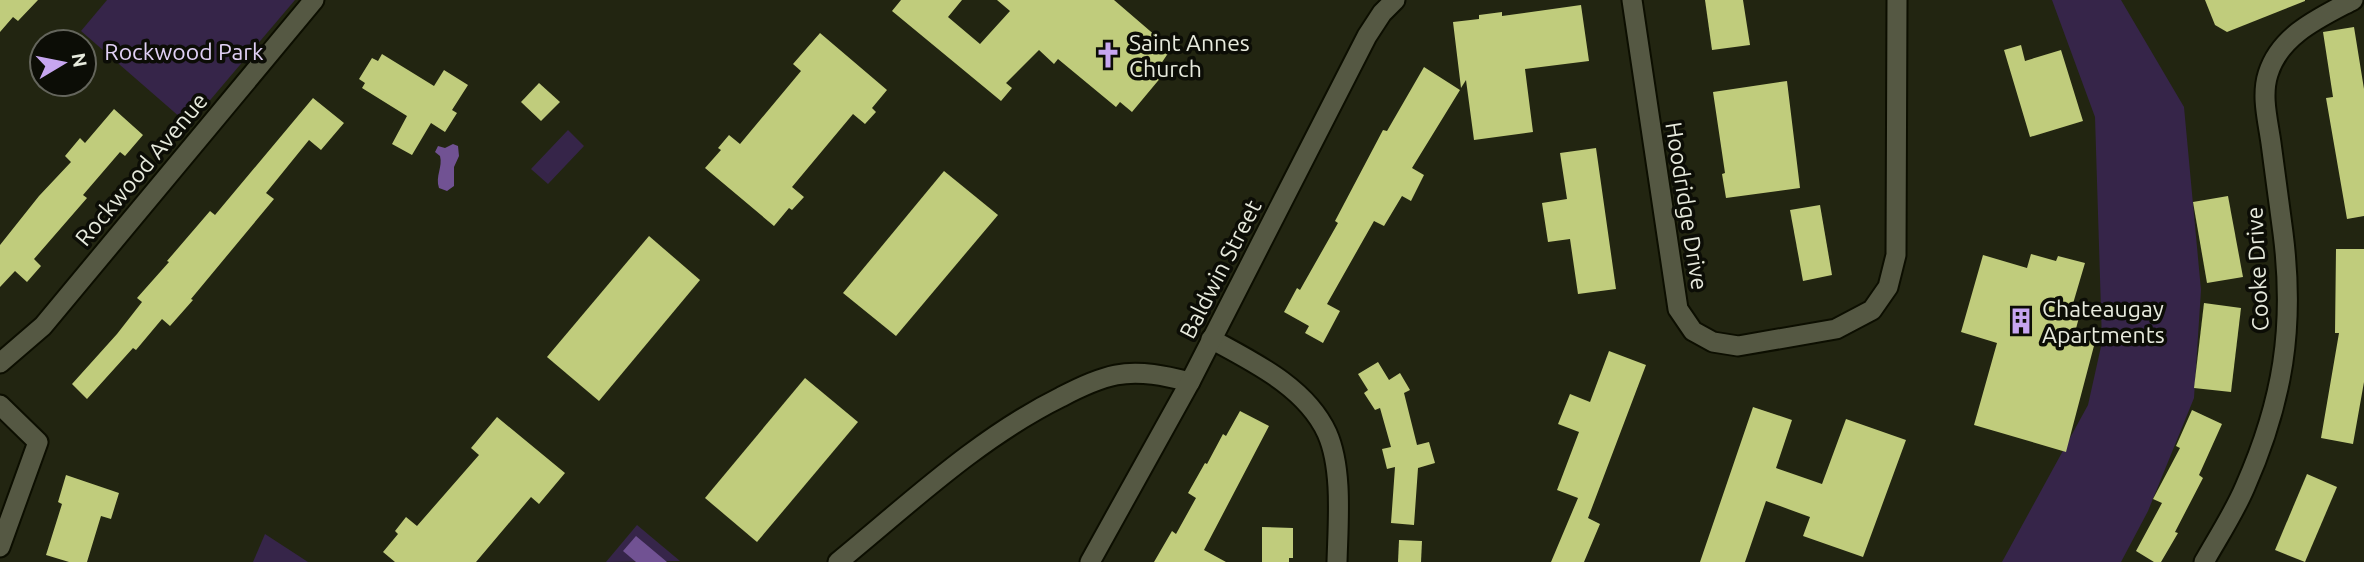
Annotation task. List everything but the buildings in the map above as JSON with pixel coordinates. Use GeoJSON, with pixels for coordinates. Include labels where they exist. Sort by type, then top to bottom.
{"type":"FeatureCollection","features":[{"type":"Feature","properties":{"kind":"street","name":"Rockwood Avenue"},"geometry":{"type":"LineString","coordinates":[[0,363],[43,326],[314,0]]}},
{"type":"Feature","properties":{"kind":"street","name":"Baldwin Street"},"geometry":{"type":"LineString","coordinates":[[1090,562],[1189,382],[1367,36],[1382,13],[1395,0]]}},
{"type":"Feature","properties":{"kind":"street","name":"Hoodridge Drive"},"geometry":{"type":"LineString","coordinates":[[1632,0],[1678,309],[1693,331],[1713,342],[1738,346],[1836,330],[1872,310],[1888,287],[1896,255],[1897,0]]}},
{"type":"Feature","properties":{"kind":"street","name":"Cooke Drive"},"geometry":{"type":"LineString","coordinates":[[2204,562],[2249,478],[2270,422],[2286,354],[2288,295],[2265,100],[2267,75],[2281,48],[2303,27],[2353,0]]}},
{"type":"Feature","properties":{"kind":"street"},"geometry":{"type":"LineString","coordinates":[[1211,339],[1286,384],[1312,408],[1327,434],[1336,467],[1337,562]]}},
{"type":"Feature","properties":{"kind":"street"},"geometry":{"type":"LineString","coordinates":[[838,562],[994,434],[1035,409],[1087,384],[1116,374],[1161,375],[1189,382]]}},
{"type":"Feature","properties":{"kind":"street"},"geometry":{"type":"LineString","coordinates":[[0,405],[38,442],[0,547]]}},
{"type":"Feature","properties":{"kind":"green space","name":"Rockwood Park"},"geometry":{"type":"Polygon","coordinates":[[[107,0],[295,0],[189,125],[98,46],[98,28],[84,28],[107,0]]]}},
{"type":"Feature","properties":{"kind":"green space"},"geometry":{"type":"Polygon","coordinates":[[[2052,0],[2121,0],[2184,107],[2201,290],[2194,398],[2148,511],[2121,562],[2002,562],[2088,405],[2102,342],[2095,117],[2052,0]]]}},
{"type":"Feature","properties":{"kind":"green space"},"geometry":{"type":"Polygon","coordinates":[[[568,130],[584,146],[548,184],[531,169],[568,130]]]}},
{"type":"Feature","properties":{"kind":"green space"},"geometry":{"type":"Polygon","coordinates":[[[637,525],[680,561],[606,562],[637,525]]]}},
{"type":"Feature","properties":{"kind":"green space"},"geometry":{"type":"Polygon","coordinates":[[[265,534],[308,562],[253,562],[265,534]]]}},
{"type":"Feature","properties":{"kind":"shaded area"},"geometry":{"type":"Polygon","coordinates":[[[453,144],[458,146],[459,156],[454,167],[454,186],[447,191],[439,188],[441,160],[435,152],[438,146],[445,148],[453,144]]]}},
{"type":"Feature","properties":{"kind":"shaded area"},"geometry":{"type":"Polygon","coordinates":[[[636,536],[667,562],[636,562],[623,551],[636,536]]]}},
{"type":"Feature","properties":{"kind":"place","name":"Saint Annes Church"},"geometry":{"type":"Point","coordinates":[1108,55]}},
{"type":"Feature","properties":{"kind":"place","name":"Chateaugay Apartments"},"geometry":{"type":"Point","coordinates":[2021,321]}}]}
